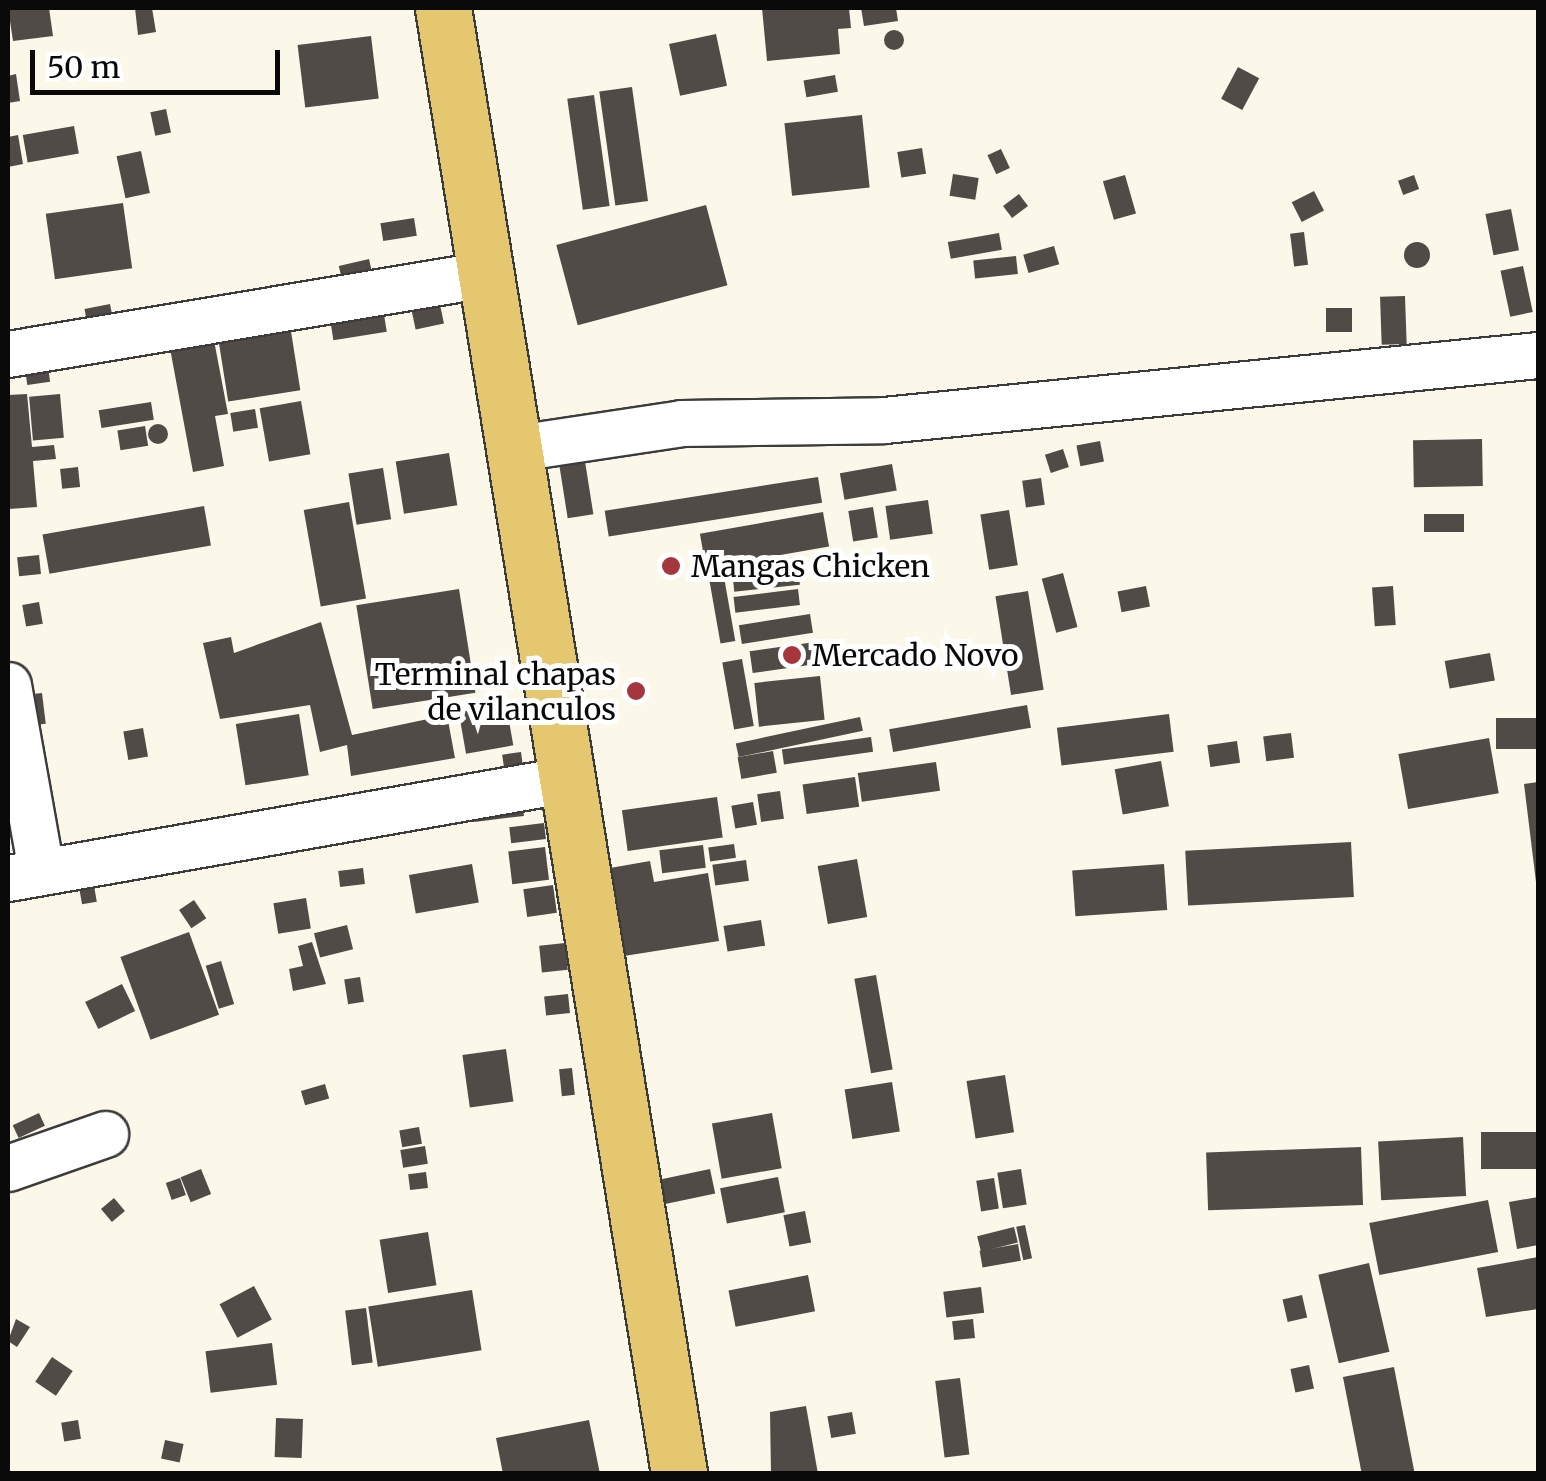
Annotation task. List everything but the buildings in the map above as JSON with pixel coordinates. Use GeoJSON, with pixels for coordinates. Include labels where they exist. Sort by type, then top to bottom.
{"type":"FeatureCollection","features":[{"type":"Feature","properties":{"kind":"main road"},"geometry":{"type":"LineString","coordinates":[[443,8],[510,449],[679,1474]]}},
{"type":"Feature","properties":{"kind":"street"},"geometry":{"type":"LineString","coordinates":[[8,354],[482,275]]}},
{"type":"Feature","properties":{"kind":"street"},"geometry":{"type":"LineString","coordinates":[[510,449],[681,423],[884,420],[1538,355]]}},
{"type":"Feature","properties":{"kind":"street"},"geometry":{"type":"LineString","coordinates":[[8,685],[24,874],[564,780]]}},
{"type":"Feature","properties":{"kind":"street"},"geometry":{"type":"LineString","coordinates":[[8,1168],[104,1134]]}},
{"type":"Feature","properties":{"kind":"place","name":"Mangas Chicken"},"geometry":{"type":"Point","coordinates":[671,566]}},
{"type":"Feature","properties":{"kind":"place","name":"Mercado Novo"},"geometry":{"type":"Point","coordinates":[792,655]}},
{"type":"Feature","properties":{"kind":"place","name":"Terminal chapas de vilanculos"},"geometry":{"type":"Point","coordinates":[636,691]}}]}
